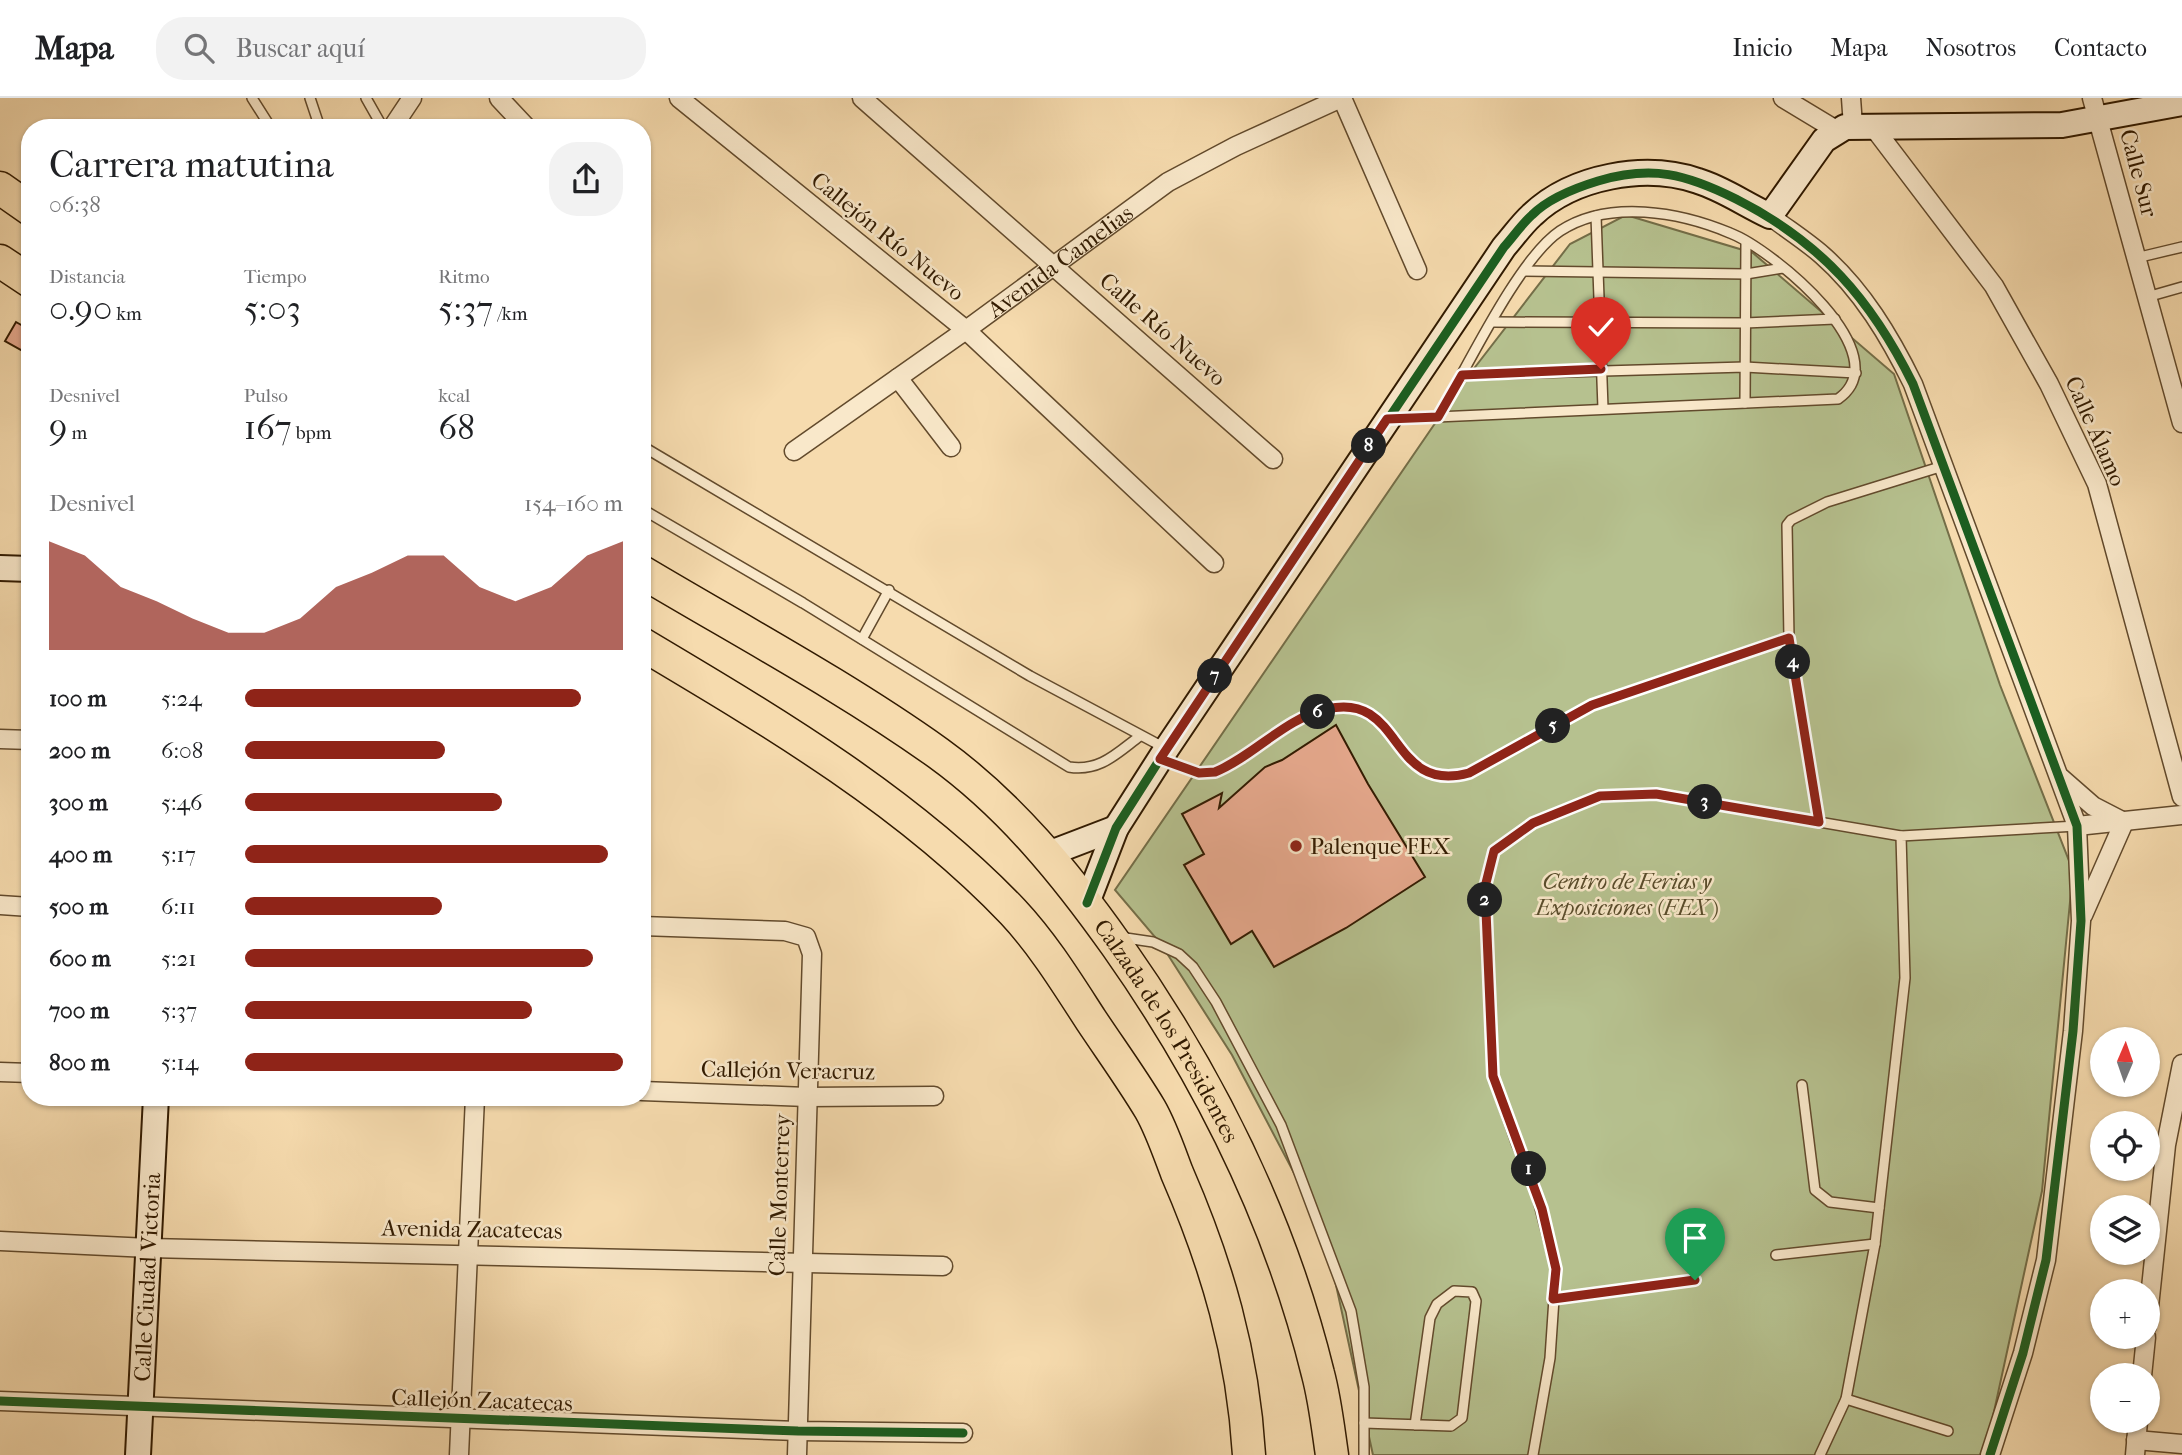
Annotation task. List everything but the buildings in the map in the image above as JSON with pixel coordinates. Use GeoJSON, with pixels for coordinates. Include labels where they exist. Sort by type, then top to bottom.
{"type":"FeatureCollection","features":[{"type":"Feature","properties":{"kind":"highway"},"geometry":{"type":"LineString","coordinates":[[0,188],[21,203]]}},
{"type":"Feature","properties":{"kind":"highway"},"geometry":{"type":"LineString","coordinates":[[0,261],[21,275]]}},
{"type":"Feature","properties":{"kind":"highway","name":"Calzada de los Presidentes"},"geometry":{"type":"LineString","coordinates":[[651,577],[829,682],[939,754],[1013,817],[1048,854],[1087,904],[1192,1060],[1237,1144],[1291,1285],[1318,1375],[1332,1455]]}},
{"type":"Feature","properties":{"kind":"highway"},"geometry":{"type":"LineString","coordinates":[[651,650],[756,712],[878,795],[935,841],[1013,913],[1063,978],[1151,1111],[1187,1195],[1230,1317],[1246,1406],[1249,1455]]}},
{"type":"Feature","properties":{"kind":"street"},"geometry":{"type":"LineString","coordinates":[[398,119],[412,98]]}},
{"type":"Feature","properties":{"kind":"street"},"geometry":{"type":"LineString","coordinates":[[499,98],[519,119]]}},
{"type":"Feature","properties":{"kind":"street","name":"Callejón Río Nuevo"},"geometry":{"type":"LineString","coordinates":[[679,98],[966,330],[1214,563]]}},
{"type":"Feature","properties":{"kind":"street","name":"Calle Río Nuevo"},"geometry":{"type":"LineString","coordinates":[[862,98],[1273,459]]}},
{"type":"Feature","properties":{"kind":"street"},"geometry":{"type":"LineString","coordinates":[[1341,98],[1417,270]]}},
{"type":"Feature","properties":{"kind":"street","name":"Avenida Camelias"},"geometry":{"type":"LineString","coordinates":[[794,451],[966,330],[1168,182],[1236,146],[1341,98]]}},
{"type":"Feature","properties":{"kind":"street"},"geometry":{"type":"LineString","coordinates":[[1783,98],[1854,128]]}},
{"type":"Feature","properties":{"kind":"street"},"geometry":{"type":"LineString","coordinates":[[1851,98],[1854,128]]}},
{"type":"Feature","properties":{"kind":"street"},"geometry":{"type":"LineString","coordinates":[[1770,216],[1824,141],[1854,128],[2062,125],[2095,108],[2182,103]]}},
{"type":"Feature","properties":{"kind":"street","name":"Calle Sur"},"geometry":{"type":"LineString","coordinates":[[2095,108],[2182,423]]}},
{"type":"Feature","properties":{"kind":"street","name":"Calle Álamo"},"geometry":{"type":"LineString","coordinates":[[1854,128],[1994,286],[2049,384],[2097,484],[2182,797]]}},
{"type":"Feature","properties":{"kind":"street"},"geometry":{"type":"LineString","coordinates":[[1087,904],[1115,828],[1504,247],[1533,214],[1573,188],[1619,175],[1661,172],[1699,181],[1770,216],[1823,256],[1859,294],[1891,340],[1913,384],[2077,826],[2081,921],[2073,1031],[2046,1260],[2023,1353],[1990,1455]]}},
{"type":"Feature","properties":{"kind":"street"},"geometry":{"type":"LineString","coordinates":[[898,378],[951,447]]}},
{"type":"Feature","properties":{"kind":"street"},"geometry":{"type":"LineString","coordinates":[[0,568],[21,569]]}},
{"type":"Feature","properties":{"kind":"street"},"geometry":{"type":"LineString","coordinates":[[0,739],[21,740]]}},
{"type":"Feature","properties":{"kind":"street"},"geometry":{"type":"LineString","coordinates":[[2059,776],[2093,806],[2124,822]]}},
{"type":"Feature","properties":{"kind":"street"},"geometry":{"type":"LineString","coordinates":[[2077,826],[2182,815]]}},
{"type":"Feature","properties":{"kind":"street"},"geometry":{"type":"LineString","coordinates":[[2081,921],[2124,822]]}},
{"type":"Feature","properties":{"kind":"street"},"geometry":{"type":"LineString","coordinates":[[1048,854],[1115,828]]}},
{"type":"Feature","properties":{"kind":"street"},"geometry":{"type":"LineString","coordinates":[[0,905],[21,906]]}},
{"type":"Feature","properties":{"kind":"street","name":"Calle Monterrey"},"geometry":{"type":"LineString","coordinates":[[651,926],[785,931],[806,937],[812,954],[797,1455]]}},
{"type":"Feature","properties":{"kind":"street"},"geometry":{"type":"LineString","coordinates":[[2152,1279],[2166,1145],[2182,1064]]}},
{"type":"Feature","properties":{"kind":"street"},"geometry":{"type":"LineString","coordinates":[[0,1072],[21,1073]]}},
{"type":"Feature","properties":{"kind":"street","name":"Callejón Veracruz"},"geometry":{"type":"LineString","coordinates":[[651,1091],[807,1097],[934,1096]]}},
{"type":"Feature","properties":{"kind":"street","name":"Calle Ciudad Victoria"},"geometry":{"type":"LineString","coordinates":[[138,1455],[156,1106]]}},
{"type":"Feature","properties":{"kind":"street"},"geometry":{"type":"LineString","coordinates":[[460,1455],[475,1106]]}},
{"type":"Feature","properties":{"kind":"street","name":"Avenida Zacatecas"},"geometry":{"type":"LineString","coordinates":[[0,1241],[149,1248],[468,1253],[943,1266]]}},
{"type":"Feature","properties":{"kind":"street","name":"Callejón Zacatecas"},"geometry":{"type":"LineString","coordinates":[[0,1401],[140,1404],[798,1431],[963,1433]]}},
{"type":"Feature","properties":{"kind":"street"},"geometry":{"type":"LineString","coordinates":[[2135,1448],[2182,1444]]}},
{"type":"Feature","properties":{"kind":"lane"},"geometry":{"type":"LineString","coordinates":[[252,98],[265,119]]}},
{"type":"Feature","properties":{"kind":"lane"},"geometry":{"type":"LineString","coordinates":[[310,98],[317,119]]}},
{"type":"Feature","properties":{"kind":"lane"},"geometry":{"type":"LineString","coordinates":[[366,98],[378,119]]}},
{"type":"Feature","properties":{"kind":"lane"},"geometry":{"type":"LineString","coordinates":[[1387,419],[1438,417],[1603,408],[1839,399],[1848,392],[1856,373],[1848,338],[1835,319],[1783,268],[1732,233],[1683,218],[1642,211],[1596,216],[1559,232],[1524,271],[1438,417]]}},
{"type":"Feature","properties":{"kind":"lane"},"geometry":{"type":"LineString","coordinates":[[1596,216],[1603,408]]}},
{"type":"Feature","properties":{"kind":"lane"},"geometry":{"type":"LineString","coordinates":[[1745,403],[1746,242]]}},
{"type":"Feature","properties":{"kind":"lane"},"geometry":{"type":"LineString","coordinates":[[2136,258],[2182,247]]}},
{"type":"Feature","properties":{"kind":"lane"},"geometry":{"type":"LineString","coordinates":[[1524,271],[1746,274],[1783,268]]}},
{"type":"Feature","properties":{"kind":"lane"},"geometry":{"type":"LineString","coordinates":[[2147,298],[2182,287]]}},
{"type":"Feature","properties":{"kind":"lane"},"geometry":{"type":"LineString","coordinates":[[1493,322],[1745,323],[1835,319]]}},
{"type":"Feature","properties":{"kind":"lane"},"geometry":{"type":"LineString","coordinates":[[1462,375],[1745,367],[1856,373]]}},
{"type":"Feature","properties":{"kind":"lane"},"geometry":{"type":"LineString","coordinates":[[651,451],[1199,773],[1215,772],[1308,715],[1329,708],[1375,716],[1418,768],[1432,776],[1454,777],[1469,773],[1592,705],[1789,638]]}},
{"type":"Feature","properties":{"kind":"lane"},"geometry":{"type":"LineString","coordinates":[[1819,822],[1789,638],[1786,533],[1791,520],[1827,502],[1943,466]]}},
{"type":"Feature","properties":{"kind":"lane"},"geometry":{"type":"LineString","coordinates":[[651,514],[862,639],[1069,767],[1085,770],[1098,767],[1140,736]]}},
{"type":"Feature","properties":{"kind":"lane"},"geometry":{"type":"LineString","coordinates":[[862,639],[889,590]]}},
{"type":"Feature","properties":{"kind":"lane"},"geometry":{"type":"LineString","coordinates":[[1534,1455],[1550,1358],[1556,1269],[1542,1209],[1493,1076],[1485,887],[1494,851],[1533,823],[1600,796],[1656,794],[1901,836],[2077,826]]}},
{"type":"Feature","properties":{"kind":"lane"},"geometry":{"type":"LineString","coordinates":[[1820,1455],[1846,1399],[1875,1244],[1905,978],[1901,836]]}},
{"type":"Feature","properties":{"kind":"lane"},"geometry":{"type":"LineString","coordinates":[[1110,936],[1153,942],[1179,954],[1193,967],[1216,1002],[1281,1125],[1351,1311],[1364,1387],[1364,1455]]}},
{"type":"Feature","properties":{"kind":"lane"},"geometry":{"type":"LineString","coordinates":[[1802,1085],[1815,1190],[1830,1202],[1879,1208]]}},
{"type":"Feature","properties":{"kind":"lane"},"geometry":{"type":"LineString","coordinates":[[1776,1255],[1875,1244]]}},
{"type":"Feature","properties":{"kind":"lane"},"geometry":{"type":"LineString","coordinates":[[1553,1299],[1695,1280]]}},
{"type":"Feature","properties":{"kind":"lane"},"geometry":{"type":"LineString","coordinates":[[1364,1423],[1415,1425],[1451,1426],[1462,1418],[1476,1301],[1472,1292],[1454,1291],[1437,1304],[1430,1318],[1415,1425]]}},
{"type":"Feature","properties":{"kind":"lane"},"geometry":{"type":"LineString","coordinates":[[1846,1399],[1948,1432]]}},
{"type":"Feature","properties":{"kind":"green space","name":"Centro de Ferias y Exposiciones (FEX)"},"geometry":{"type":"Polygon","coordinates":[[[1626,215],[1753,253],[1894,374],[2000,685],[2073,871],[2042,1191],[1990,1430],[1980,1455],[1373,1455],[1324,1230],[1232,1055],[1161,944],[1115,890],[1462,384],[1570,244],[1626,215]]]}},
{"type":"Feature","properties":{"kind":"cycle path"},"geometry":{"type":"LineString","coordinates":[[1087,903],[1116,828],[1167,748],[1504,247],[1528,219],[1546,204],[1580,187],[1617,176],[1652,173],[1701,183],[1766,216],[1794,234],[1841,276],[1880,325],[1913,384],[2077,826],[2081,921],[2073,1031],[2046,1260],[2023,1353],[1990,1455]]}},
{"type":"Feature","properties":{"kind":"cycle path"},"geometry":{"type":"LineString","coordinates":[[0,1401],[798,1431],[963,1433]]}},
{"type":"Feature","properties":{"kind":"place","name":"Palenque FEX"},"geometry":{"type":"Point","coordinates":[1296,846]}},
{"type":"Feature","properties":{"kind":"route"},"geometry":{"type":"LineString","coordinates":[[1601,369],[1462,375],[1438,417],[1387,419],[1160,759],[1199,773],[1215,772],[1308,715],[1329,708],[1356,710],[1375,716],[1418,768],[1432,776],[1454,777],[1469,773],[1592,705],[1789,638],[1819,822],[1656,794],[1600,796],[1533,823],[1494,851],[1485,887],[1493,1076],[1503,1110],[1532,1177],[1542,1209],[1556,1269],[1553,1299],[1695,1280]]}}]}
